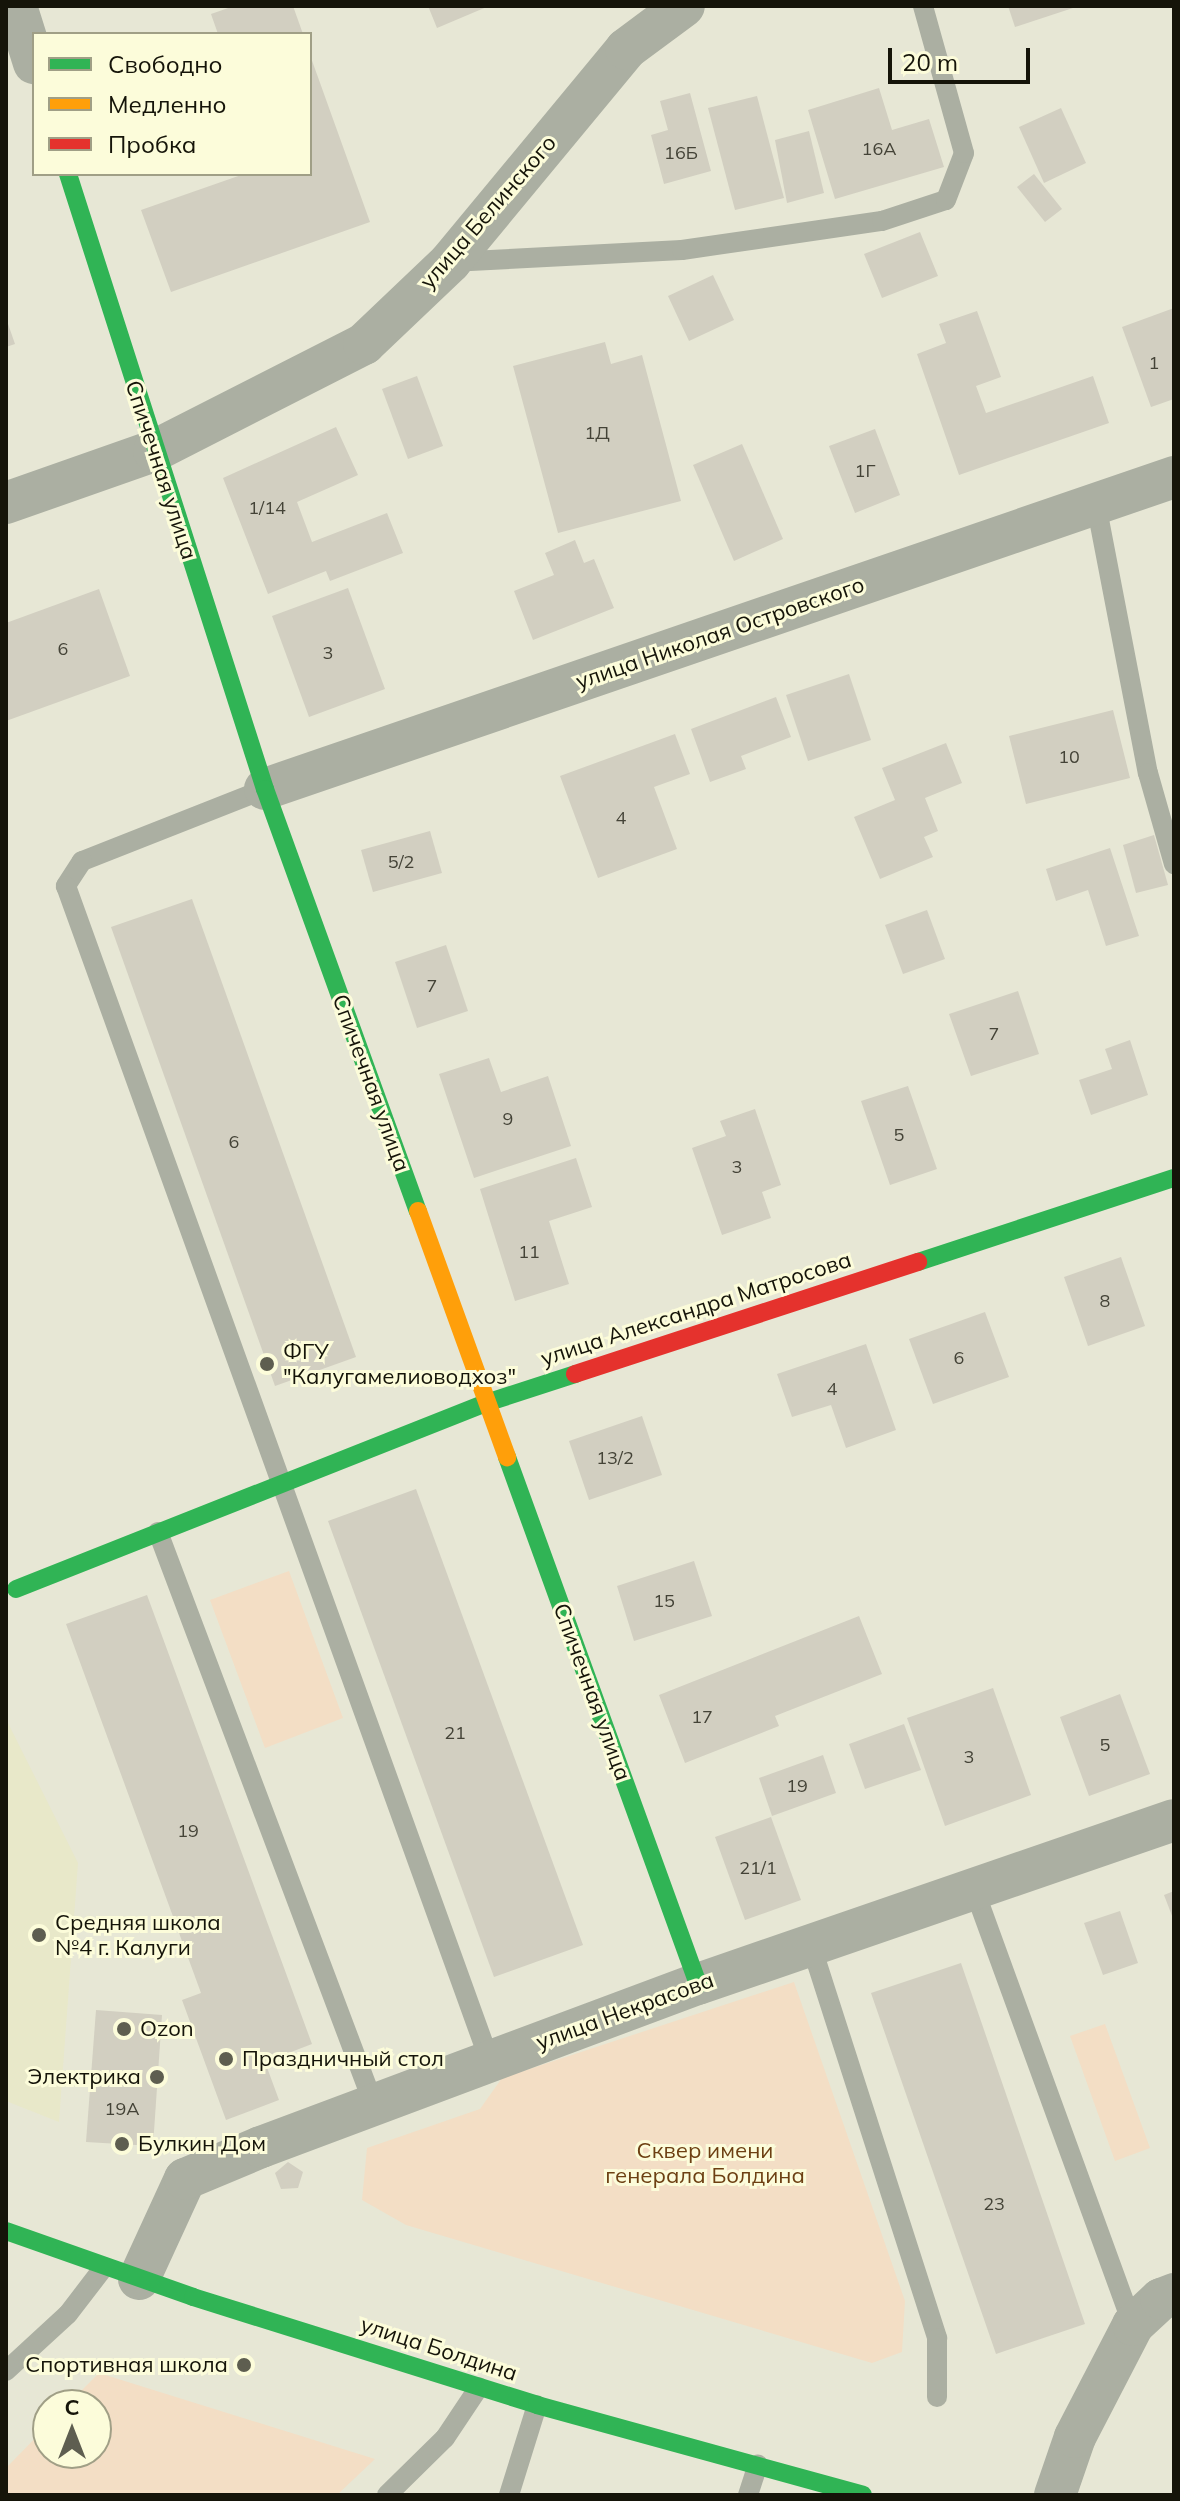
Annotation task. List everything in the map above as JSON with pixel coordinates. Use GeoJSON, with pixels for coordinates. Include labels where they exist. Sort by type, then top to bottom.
{"type":"FeatureCollection","features":[{"type":"Feature","properties":{"kind":"street"},"geometry":{"type":"LineString","coordinates":[[16,6],[32,57]]}},
{"type":"Feature","properties":{"kind":"street","name":"улица Белинского"},"geometry":{"type":"LineString","coordinates":[[6,503],[154,451],[364,344],[450,262],[626,49],[669,10]]}},
{"type":"Feature","properties":{"kind":"street","name":"Спичечная улица"},"geometry":{"type":"LineString","coordinates":[[69,176],[154,451],[265,789],[698,1984]]}},
{"type":"Feature","properties":{"kind":"street","name":"улица Николая Островского"},"geometry":{"type":"LineString","coordinates":[[265,789],[1174,477]]}},
{"type":"Feature","properties":{"kind":"street","name":"улица Александра Матросова"},"geometry":{"type":"LineString","coordinates":[[11,1589],[486,1403],[1174,1178]]}},
{"type":"Feature","properties":{"kind":"street","name":"улица Некрасова"},"geometry":{"type":"LineString","coordinates":[[121,2273],[185,2179],[698,1984],[1174,1820]]}},
{"type":"Feature","properties":{"kind":"street","name":"улица Болдина"},"geometry":{"type":"LineString","coordinates":[[6,2231],[121,2273],[537,2405],[863,2495]]}},
{"type":"Feature","properties":{"kind":"street"},"geometry":{"type":"LineString","coordinates":[[1055,2495],[1075,2437],[1133,2325],[1161,2299],[1174,2294]]}},
{"type":"Feature","properties":{"kind":"lane"},"geometry":{"type":"LineString","coordinates":[[450,262],[682,250],[882,221],[946,200],[964,153],[923,6]]}},
{"type":"Feature","properties":{"kind":"lane"},"geometry":{"type":"LineString","coordinates":[[1096,504],[1148,773],[1174,864]]}},
{"type":"Feature","properties":{"kind":"lane"},"geometry":{"type":"LineString","coordinates":[[265,789],[82,861],[66,886],[490,2062]]}},
{"type":"Feature","properties":{"kind":"lane"},"geometry":{"type":"LineString","coordinates":[[158,1532],[374,2105]]}},
{"type":"Feature","properties":{"kind":"lane"},"geometry":{"type":"LineString","coordinates":[[974,1889],[1133,2325]]}},
{"type":"Feature","properties":{"kind":"lane"},"geometry":{"type":"LineString","coordinates":[[811,1945],[937,2338],[937,2397]]}},
{"type":"Feature","properties":{"kind":"lane"},"geometry":{"type":"LineString","coordinates":[[6,2371],[68,2314],[121,2273]]}},
{"type":"Feature","properties":{"kind":"lane"},"geometry":{"type":"LineString","coordinates":[[387,2495],[445,2438],[479,2387]]}},
{"type":"Feature","properties":{"kind":"lane"},"geometry":{"type":"LineString","coordinates":[[509,2495],[537,2405]]}},
{"type":"Feature","properties":{"kind":"lane"},"geometry":{"type":"LineString","coordinates":[[748,2495],[758,2465]]}},
{"type":"Feature","properties":{"kind":"shaded area","name":"Средняя школа №4 г. Калуги"},"geometry":{"type":"Polygon","coordinates":[[[6,1719],[78,1863],[59,2122],[6,2101],[6,1719]]]}},
{"type":"Feature","properties":{"kind":"green space"},"geometry":{"type":"Polygon","coordinates":[[[289,1571],[343,1718],[265,1748],[210,1600],[289,1571]]]}},
{"type":"Feature","properties":{"kind":"green space","name":"Сквер имени генерала Болдина"},"geometry":{"type":"Polygon","coordinates":[[[794,1982],[905,2301],[902,2352],[872,2363],[406,2225],[362,2200],[367,2148],[480,2109],[502,2078],[794,1982]]]}},
{"type":"Feature","properties":{"kind":"green space"},"geometry":{"type":"Polygon","coordinates":[[[1105,2024],[1150,2148],[1115,2161],[1070,2036],[1105,2024]]]}},
{"type":"Feature","properties":{"kind":"green space"},"geometry":{"type":"Polygon","coordinates":[[[99,2373],[375,2459],[337,2495],[6,2495],[6,2468],[32,2441],[32,2469],[112,2469],[112,2389],[83,2389],[99,2373]]]}},
{"type":"Feature","properties":{"kind":"building"},"geometry":{"type":"Polygon","coordinates":[[[234,6],[293,6],[302,32],[217,32],[211,14],[234,6]]]}},
{"type":"Feature","properties":{"kind":"building"},"geometry":{"type":"Polygon","coordinates":[[[428,6],[489,6],[437,28],[428,6]]]}},
{"type":"Feature","properties":{"kind":"building"},"geometry":{"type":"Polygon","coordinates":[[[1008,6],[1076,6],[1076,7],[1015,27],[1008,6]]]}},
{"type":"Feature","properties":{"kind":"building"},"geometry":{"type":"Polygon","coordinates":[[[312,61],[370,222],[171,292],[141,210],[238,176],[312,176],[312,61]]]}},
{"type":"Feature","properties":{"kind":"building"},"geometry":{"type":"Polygon","coordinates":[[[879,88],[892,130],[929,119],[944,167],[835,199],[808,110],[879,88]]]}},
{"type":"Feature","properties":{"kind":"building"},"geometry":{"type":"Polygon","coordinates":[[[690,93],[711,171],[664,184],[651,135],[668,130],[660,101],[690,93]]]}},
{"type":"Feature","properties":{"kind":"building"},"geometry":{"type":"Polygon","coordinates":[[[757,96],[784,198],[735,210],[708,108],[757,96]]]}},
{"type":"Feature","properties":{"kind":"building"},"geometry":{"type":"Polygon","coordinates":[[[1061,108],[1086,163],[1044,183],[1019,127],[1061,108]]]}},
{"type":"Feature","properties":{"kind":"building"},"geometry":{"type":"Polygon","coordinates":[[[809,131],[824,193],[787,203],[775,140],[809,131]]]}},
{"type":"Feature","properties":{"kind":"building"},"geometry":{"type":"Polygon","coordinates":[[[1034,174],[1062,209],[1045,222],[1017,187],[1034,174]]]}},
{"type":"Feature","properties":{"kind":"building"},"geometry":{"type":"Polygon","coordinates":[[[920,232],[938,276],[882,298],[864,254],[920,232]]]}},
{"type":"Feature","properties":{"kind":"building"},"geometry":{"type":"Polygon","coordinates":[[[713,275],[734,320],[689,341],[668,296],[713,275]]]}},
{"type":"Feature","properties":{"kind":"building"},"geometry":{"type":"Polygon","coordinates":[[[1174,308],[1174,399],[1151,407],[1122,327],[1174,308]]]}},
{"type":"Feature","properties":{"kind":"building"},"geometry":{"type":"Polygon","coordinates":[[[977,311],[1001,377],[976,386],[986,413],[1093,376],[1109,423],[959,475],[917,354],[946,343],[939,324],[977,311]]]}},
{"type":"Feature","properties":{"kind":"building"},"geometry":{"type":"Polygon","coordinates":[[[6,318],[15,344],[6,347],[6,318]]]}},
{"type":"Feature","properties":{"kind":"building"},"geometry":{"type":"Polygon","coordinates":[[[605,342],[611,364],[642,355],[681,501],[558,533],[513,366],[605,342]]]}},
{"type":"Feature","properties":{"kind":"building"},"geometry":{"type":"Polygon","coordinates":[[[417,376],[443,446],[408,459],[382,389],[417,376]]]}},
{"type":"Feature","properties":{"kind":"building"},"geometry":{"type":"Polygon","coordinates":[[[336,427],[358,475],[297,502],[312,542],[387,513],[403,553],[330,581],[326,571],[268,594],[223,478],[336,427]]]}},
{"type":"Feature","properties":{"kind":"building"},"geometry":{"type":"Polygon","coordinates":[[[875,429],[900,495],[855,513],[829,446],[875,429]]]}},
{"type":"Feature","properties":{"kind":"building"},"geometry":{"type":"Polygon","coordinates":[[[742,444],[783,539],[734,561],[693,465],[742,444]]]}},
{"type":"Feature","properties":{"kind":"building"},"geometry":{"type":"Polygon","coordinates":[[[575,540],[584,563],[594,559],[614,608],[533,640],[514,591],[554,575],[545,553],[575,540]]]}},
{"type":"Feature","properties":{"kind":"building"},"geometry":{"type":"Polygon","coordinates":[[[348,588],[385,689],[309,717],[272,616],[348,588]]]}},
{"type":"Feature","properties":{"kind":"building"},"geometry":{"type":"Polygon","coordinates":[[[99,589],[130,676],[6,721],[6,623],[99,589]]]}},
{"type":"Feature","properties":{"kind":"building"},"geometry":{"type":"Polygon","coordinates":[[[849,674],[871,740],[808,761],[786,695],[849,674]]]}},
{"type":"Feature","properties":{"kind":"building"},"geometry":{"type":"Polygon","coordinates":[[[776,697],[791,737],[741,756],[746,769],[710,782],[691,729],[776,697]]]}},
{"type":"Feature","properties":{"kind":"building"},"geometry":{"type":"Polygon","coordinates":[[[1113,710],[1130,778],[1026,804],[1009,736],[1113,710]]]}},
{"type":"Feature","properties":{"kind":"building"},"geometry":{"type":"Polygon","coordinates":[[[675,734],[690,774],[654,787],[677,849],[598,878],[560,776],[675,734]]]}},
{"type":"Feature","properties":{"kind":"building"},"geometry":{"type":"Polygon","coordinates":[[[946,743],[962,783],[925,798],[938,831],[924,837],[933,857],[880,879],[854,817],[895,800],[882,768],[946,743]]]}},
{"type":"Feature","properties":{"kind":"building"},"geometry":{"type":"Polygon","coordinates":[[[430,831],[442,873],[373,892],[361,850],[430,831]]]}},
{"type":"Feature","properties":{"kind":"building"},"geometry":{"type":"Polygon","coordinates":[[[1154,835],[1168,885],[1136,893],[1123,845],[1154,835]]]}},
{"type":"Feature","properties":{"kind":"building"},"geometry":{"type":"Polygon","coordinates":[[[1110,848],[1139,936],[1106,946],[1088,890],[1056,901],[1046,869],[1110,848]]]}},
{"type":"Feature","properties":{"kind":"building"},"geometry":{"type":"Polygon","coordinates":[[[192,899],[356,1357],[275,1386],[111,927],[192,899]]]}},
{"type":"Feature","properties":{"kind":"building"},"geometry":{"type":"Polygon","coordinates":[[[927,910],[945,959],[903,974],[885,925],[927,910]]]}},
{"type":"Feature","properties":{"kind":"building"},"geometry":{"type":"Polygon","coordinates":[[[446,945],[468,1011],[417,1028],[395,962],[446,945]]]}},
{"type":"Feature","properties":{"kind":"building"},"geometry":{"type":"Polygon","coordinates":[[[1018,991],[1039,1054],[971,1076],[949,1014],[1018,991]]]}},
{"type":"Feature","properties":{"kind":"building"},"geometry":{"type":"Polygon","coordinates":[[[1130,1040],[1148,1095],[1091,1115],[1079,1080],[1112,1069],[1105,1049],[1130,1040]]]}},
{"type":"Feature","properties":{"kind":"building"},"geometry":{"type":"Polygon","coordinates":[[[489,1058],[501,1092],[548,1076],[571,1146],[474,1178],[439,1074],[489,1058]]]}},
{"type":"Feature","properties":{"kind":"building"},"geometry":{"type":"Polygon","coordinates":[[[908,1086],[937,1169],[890,1185],[861,1101],[908,1086]]]}},
{"type":"Feature","properties":{"kind":"building"},"geometry":{"type":"Polygon","coordinates":[[[755,1109],[781,1185],[762,1192],[771,1218],[722,1235],[692,1148],[726,1136],[720,1121],[755,1109]]]}},
{"type":"Feature","properties":{"kind":"building"},"geometry":{"type":"Polygon","coordinates":[[[576,1158],[592,1207],[549,1221],[569,1284],[515,1301],[480,1189],[576,1158]]]}},
{"type":"Feature","properties":{"kind":"building"},"geometry":{"type":"Polygon","coordinates":[[[1121,1257],[1145,1326],[1088,1346],[1064,1277],[1121,1257]]]}},
{"type":"Feature","properties":{"kind":"building"},"geometry":{"type":"Polygon","coordinates":[[[985,1312],[1009,1377],[933,1404],[909,1339],[985,1312]]]}},
{"type":"Feature","properties":{"kind":"building"},"geometry":{"type":"Polygon","coordinates":[[[866,1344],[896,1430],[846,1448],[831,1405],[792,1417],[777,1374],[866,1344]]]}},
{"type":"Feature","properties":{"kind":"building"},"geometry":{"type":"Polygon","coordinates":[[[642,1416],[662,1475],[589,1500],[569,1441],[642,1416]]]}},
{"type":"Feature","properties":{"kind":"building"},"geometry":{"type":"Polygon","coordinates":[[[416,1489],[583,1945],[494,1977],[328,1521],[416,1489]]]}},
{"type":"Feature","properties":{"kind":"building"},"geometry":{"type":"Polygon","coordinates":[[[694,1561],[712,1616],[634,1641],[617,1586],[694,1561]]]}},
{"type":"Feature","properties":{"kind":"building"},"geometry":{"type":"Polygon","coordinates":[[[147,1595],[312,2044],[265,2062],[279,2100],[226,2120],[182,2000],[201,1993],[66,1624],[147,1595]]]}},
{"type":"Feature","properties":{"kind":"building"},"geometry":{"type":"Polygon","coordinates":[[[859,1616],[882,1674],[775,1716],[779,1726],[685,1763],[659,1695],[859,1616]]]}},
{"type":"Feature","properties":{"kind":"building"},"geometry":{"type":"Polygon","coordinates":[[[993,1688],[1031,1795],[945,1826],[907,1718],[993,1688]]]}},
{"type":"Feature","properties":{"kind":"building"},"geometry":{"type":"Polygon","coordinates":[[[1120,1694],[1150,1774],[1089,1796],[1060,1717],[1120,1694]]]}},
{"type":"Feature","properties":{"kind":"building"},"geometry":{"type":"Polygon","coordinates":[[[904,1724],[921,1770],[865,1789],[849,1744],[904,1724]]]}},
{"type":"Feature","properties":{"kind":"building"},"geometry":{"type":"Polygon","coordinates":[[[823,1755],[836,1793],[772,1816],[759,1778],[823,1755]]]}},
{"type":"Feature","properties":{"kind":"building"},"geometry":{"type":"Polygon","coordinates":[[[771,1817],[801,1900],[745,1920],[715,1837],[771,1817]]]}},
{"type":"Feature","properties":{"kind":"building"},"geometry":{"type":"Polygon","coordinates":[[[1174,1891],[1174,1921],[1164,1895],[1174,1891]]]}},
{"type":"Feature","properties":{"kind":"building"},"geometry":{"type":"Polygon","coordinates":[[[1120,1911],[1138,1963],[1103,1975],[1084,1923],[1120,1911]]]}},
{"type":"Feature","properties":{"kind":"building"},"geometry":{"type":"Polygon","coordinates":[[[961,1963],[1085,2324],[996,2354],[871,1993],[961,1963]]]}},
{"type":"Feature","properties":{"kind":"building"},"geometry":{"type":"Polygon","coordinates":[[[96,2010],[162,2015],[153,2146],[86,2142],[96,2010]]]}},
{"type":"Feature","properties":{"kind":"building"},"geometry":{"type":"Polygon","coordinates":[[[288,2162],[303,2172],[298,2188],[281,2189],[275,2173],[288,2162]]]}},
{"type":"Feature","properties":{"kind":"traffic: fast"},"geometry":{"type":"LineString","coordinates":[[69,176],[265,789],[418,1211]]}},
{"type":"Feature","properties":{"kind":"traffic: fast"},"geometry":{"type":"LineString","coordinates":[[918,1262],[1174,1178]]}},
{"type":"Feature","properties":{"kind":"traffic: fast"},"geometry":{"type":"LineString","coordinates":[[16,1589],[486,1403],[575,1374]]}},
{"type":"Feature","properties":{"kind":"traffic: fast"},"geometry":{"type":"LineString","coordinates":[[507,1457],[698,1984]]}},
{"type":"Feature","properties":{"kind":"traffic: fast"},"geometry":{"type":"LineString","coordinates":[[6,2231],[193,2297],[537,2405],[863,2495]]}},
{"type":"Feature","properties":{"kind":"traffic: slow"},"geometry":{"type":"LineString","coordinates":[[418,1211],[507,1457]]}},
{"type":"Feature","properties":{"kind":"traffic: jam"},"geometry":{"type":"LineString","coordinates":[[575,1374],[918,1262]]}},
{"type":"Feature","properties":{"kind":"place","name":"ФГУ \"Калугамелиоводхоз\""},"geometry":{"type":"Point","coordinates":[267,1364]}},
{"type":"Feature","properties":{"kind":"place","name":"Средняя школа №4 г. Калуги"},"geometry":{"type":"Point","coordinates":[39,1935]}},
{"type":"Feature","properties":{"kind":"place","name":"Ozon"},"geometry":{"type":"Point","coordinates":[124,2029]}},
{"type":"Feature","properties":{"kind":"place","name":"Праздничный стол"},"geometry":{"type":"Point","coordinates":[226,2059]}},
{"type":"Feature","properties":{"kind":"place","name":"Электрика"},"geometry":{"type":"Point","coordinates":[157,2077]}},
{"type":"Feature","properties":{"kind":"place","name":"Булкин Дом"},"geometry":{"type":"Point","coordinates":[122,2144]}},
{"type":"Feature","properties":{"kind":"place","name":"Спортивная школа"},"geometry":{"type":"Point","coordinates":[244,2365]}}]}
